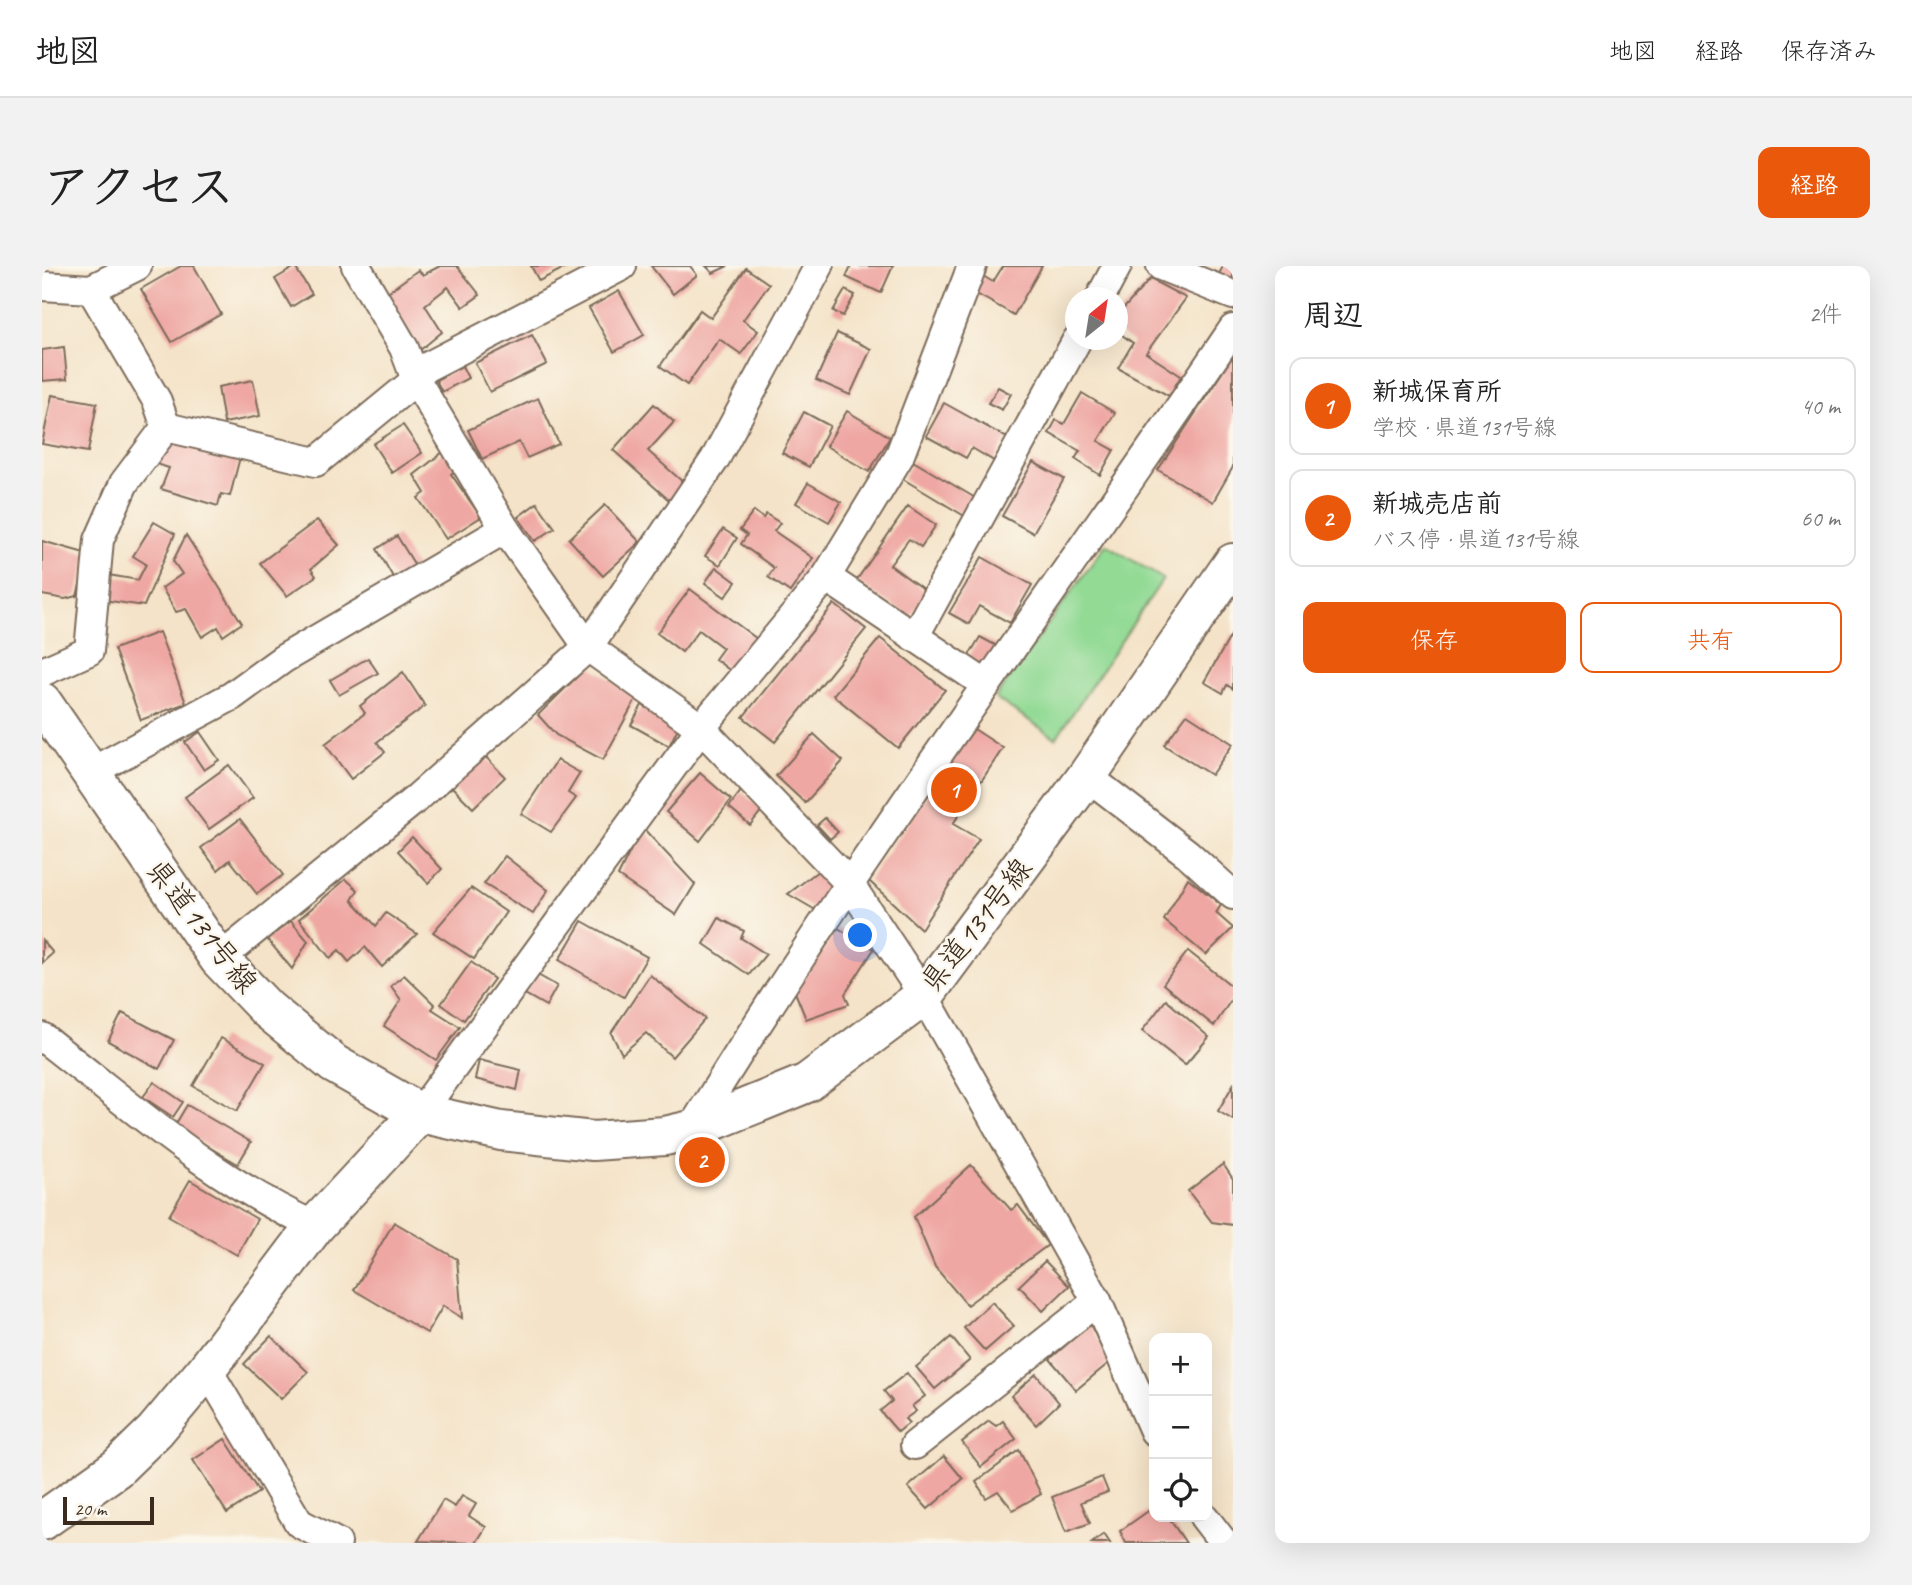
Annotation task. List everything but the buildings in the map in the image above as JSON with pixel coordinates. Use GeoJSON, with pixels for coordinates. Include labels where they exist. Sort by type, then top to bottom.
{"type":"FeatureCollection","features":[{"type":"Feature","properties":{"kind":"main road","name":"県道131号線"},"geometry":{"type":"LineString","coordinates":[[42,702],[219,959],[267,1009],[334,1064],[420,1113],[501,1131],[593,1141],[665,1136],[691,1130],[807,1083],[924,996],[1087,776],[1233,563]]}},
{"type":"Feature","properties":{"kind":"main road"},"geometry":{"type":"LineString","coordinates":[[42,1521],[117,1468],[155,1431],[207,1369],[315,1226],[420,1113]]}},
{"type":"Feature","properties":{"kind":"street"},"geometry":{"type":"LineString","coordinates":[[356,266],[404,348],[416,377],[505,529],[588,647],[701,727],[849,883],[924,996],[1097,1301],[1149,1420]]}},
{"type":"Feature","properties":{"kind":"street"},"geometry":{"type":"LineString","coordinates":[[166,427],[316,462],[416,377],[622,266]]}},
{"type":"Feature","properties":{"kind":"street"},"geometry":{"type":"LineString","coordinates":[[219,959],[417,798],[588,647],[715,459],[819,266]]}},
{"type":"Feature","properties":{"kind":"street"},"geometry":{"type":"LineString","coordinates":[[420,1113],[701,727],[827,577],[900,457],[972,266]]}},
{"type":"Feature","properties":{"kind":"street"},"geometry":{"type":"LineString","coordinates":[[1106,287],[1117,266]]}},
{"type":"Feature","properties":{"kind":"street"},"geometry":{"type":"LineString","coordinates":[[1161,266],[1233,295]]}},
{"type":"Feature","properties":{"kind":"street"},"geometry":{"type":"LineString","coordinates":[[42,286],[91,289],[124,269]]}},
{"type":"Feature","properties":{"kind":"street"},"geometry":{"type":"LineString","coordinates":[[91,289],[157,401],[166,427]]}},
{"type":"Feature","properties":{"kind":"street"},"geometry":{"type":"LineString","coordinates":[[691,1130],[760,1016],[849,883],[1233,329]]}},
{"type":"Feature","properties":{"kind":"street"},"geometry":{"type":"LineString","coordinates":[[914,637],[1072,350]]}},
{"type":"Feature","properties":{"kind":"street"},"geometry":{"type":"LineString","coordinates":[[42,672],[89,651],[99,540],[124,483],[166,427]]}},
{"type":"Feature","properties":{"kind":"street"},"geometry":{"type":"LineString","coordinates":[[89,772],[232,696],[283,659],[505,529]]}},
{"type":"Feature","properties":{"kind":"street"},"geometry":{"type":"LineString","coordinates":[[827,577],[985,684]]}},
{"type":"Feature","properties":{"kind":"street"},"geometry":{"type":"LineString","coordinates":[[1087,776],[1188,854],[1233,895]]}},
{"type":"Feature","properties":{"kind":"street"},"geometry":{"type":"LineString","coordinates":[[42,1037],[216,1172],[282,1212],[315,1226]]}},
{"type":"Feature","properties":{"kind":"street"},"geometry":{"type":"LineString","coordinates":[[915,1445],[1097,1301]]}},
{"type":"Feature","properties":{"kind":"street"},"geometry":{"type":"LineString","coordinates":[[207,1369],[299,1523],[337,1543]]}},
{"type":"Feature","properties":{"kind":"street"},"geometry":{"type":"LineString","coordinates":[[1207,1522],[1220,1542]]}},
{"type":"Feature","properties":{"kind":"green space"},"geometry":{"type":"Polygon","coordinates":[[[1106,544],[1163,579],[1056,738],[995,698],[1106,544]]]}},
{"type":"Feature","properties":{"kind":"place","name":"新城保育所"},"geometry":{"type":"Point","coordinates":[954,790]}},
{"type":"Feature","properties":{"kind":"place","name":"新城売店前"},"geometry":{"type":"Point","coordinates":[702,1160]}}]}
